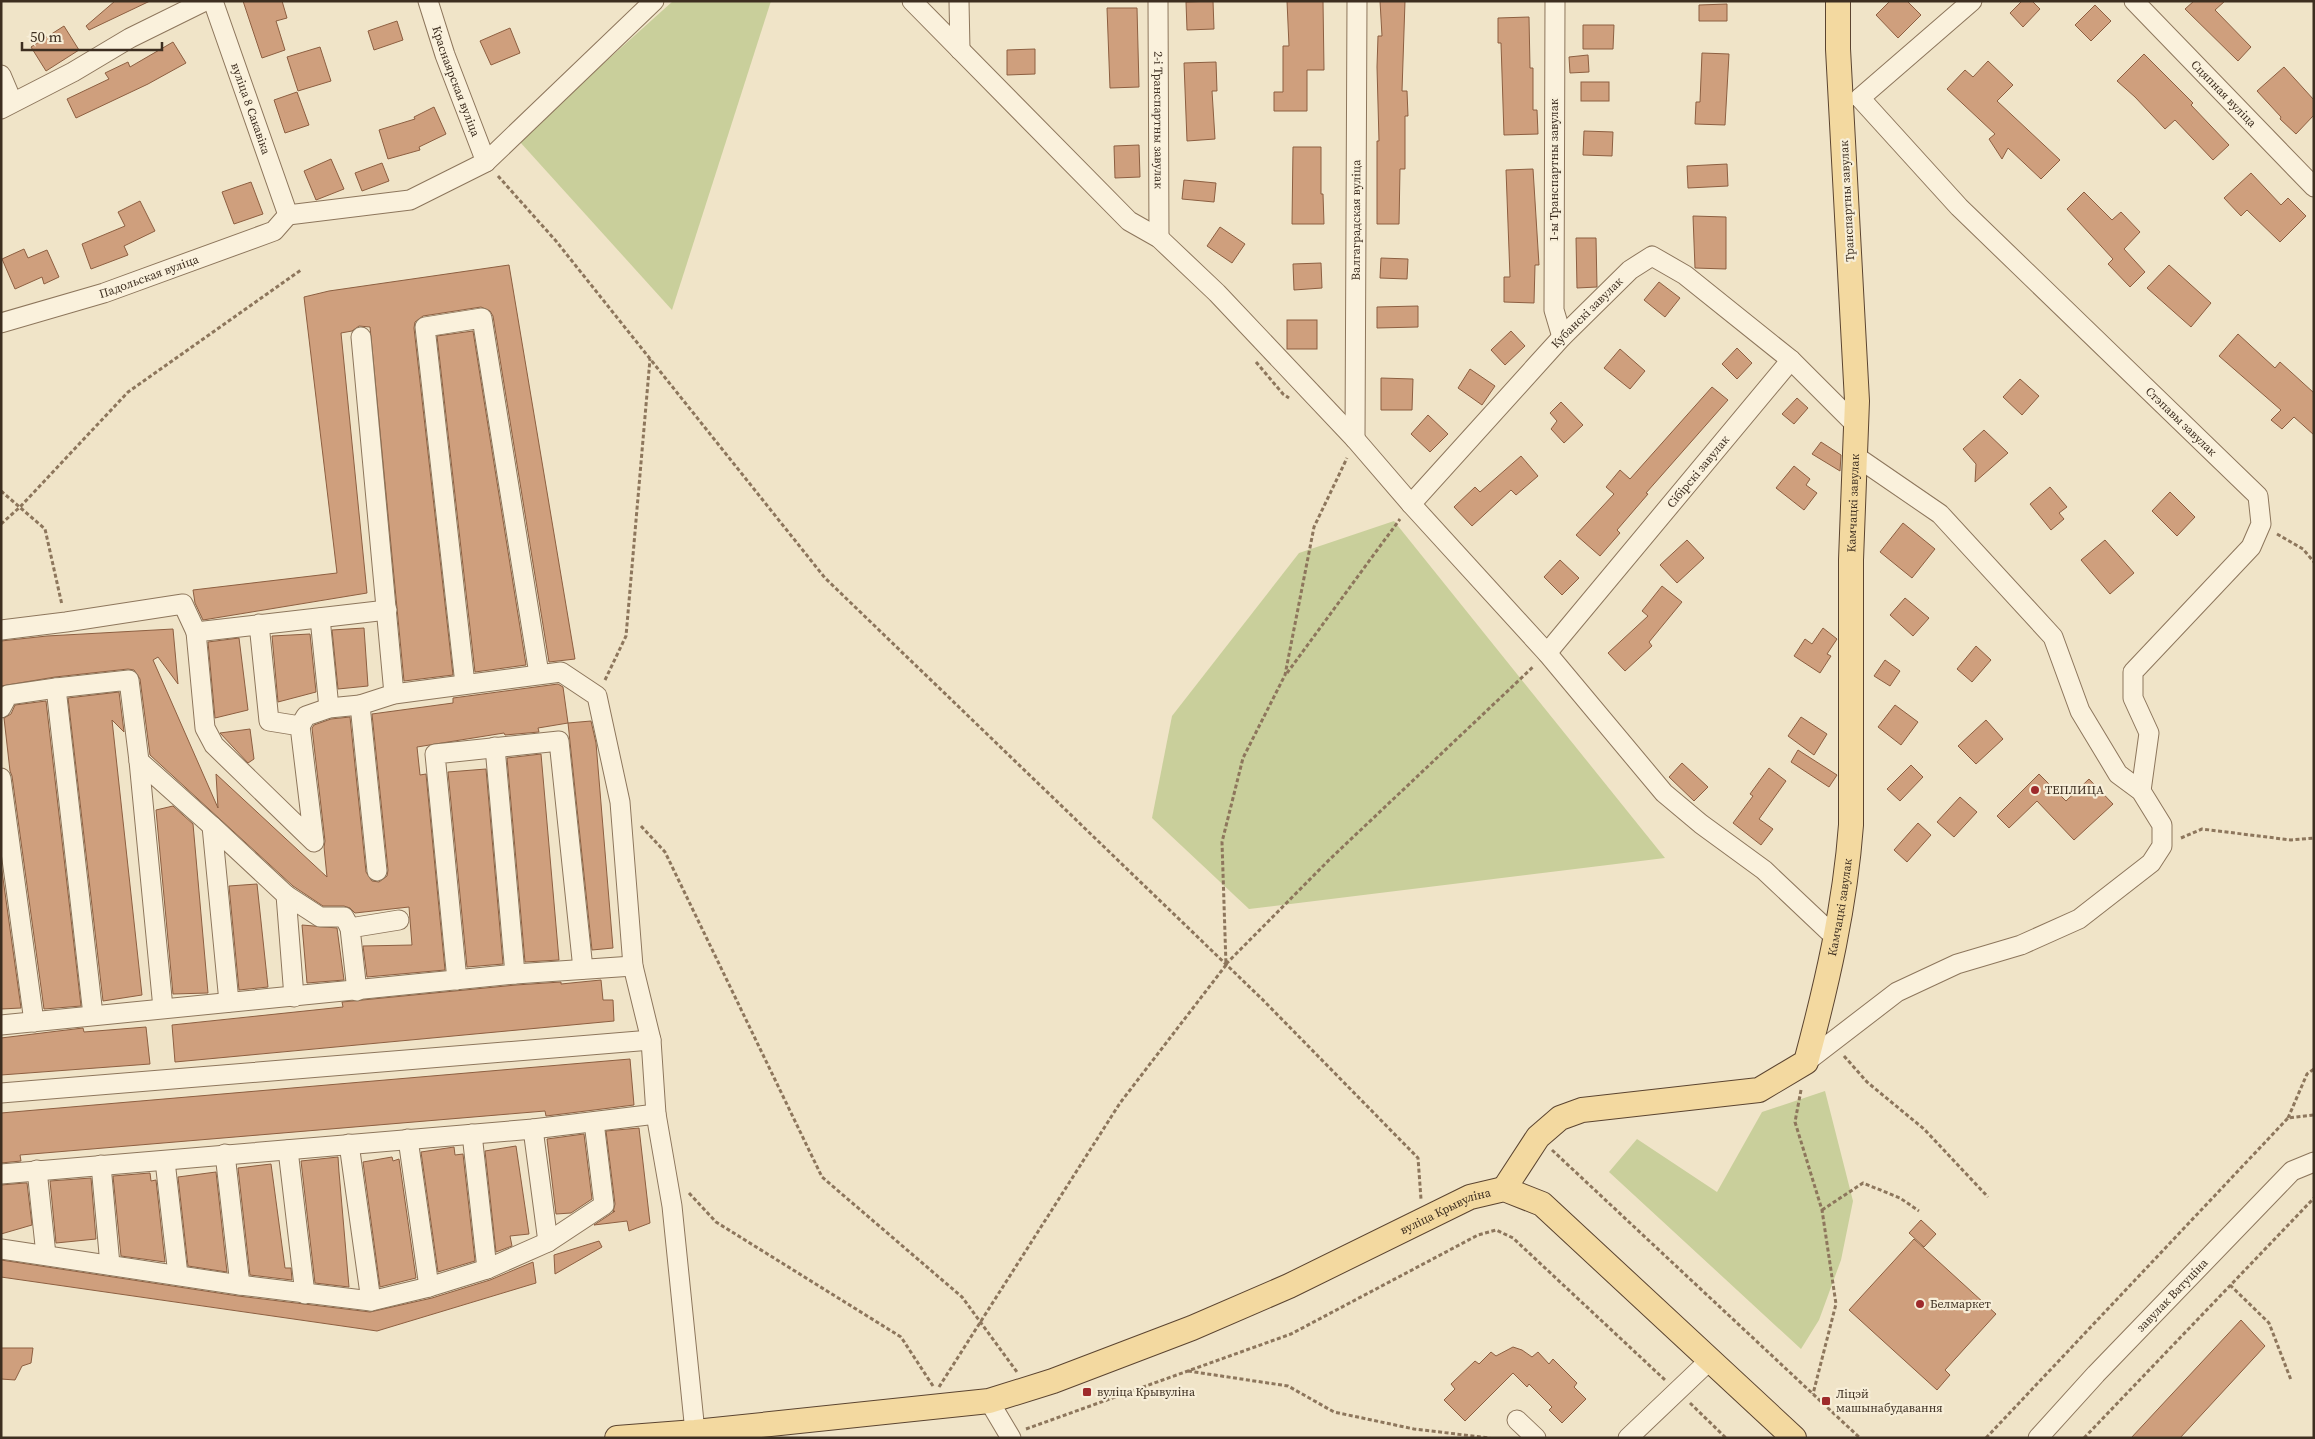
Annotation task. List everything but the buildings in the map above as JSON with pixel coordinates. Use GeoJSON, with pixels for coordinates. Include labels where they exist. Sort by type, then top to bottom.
{"type":"FeatureCollection","features":[{"type":"Feature","properties":{"kind":"main road","name":"Транспартны завулак"},"geometry":{"type":"LineString","coordinates":[[1838,1],[1850,99],[1856,412]]}},
{"type":"Feature","properties":{"kind":"main road","name":"Камчацкі завулак"},"geometry":{"type":"LineString","coordinates":[[1806,1062],[1836,938],[1848,868],[1850,825],[1851,560],[1856,412]]}},
{"type":"Feature","properties":{"kind":"main road"},"geometry":{"type":"LineString","coordinates":[[1504,1189],[1538,1137],[1560,1118],[1582,1110],[1759,1090],[1806,1062]]}},
{"type":"Feature","properties":{"kind":"main road","name":"вуліца Крывуліна"},"geometry":{"type":"LineString","coordinates":[[617,1438],[694,1432],[989,1401],[1029,1389],[1192,1328],[1289,1286],[1470,1197],[1504,1189],[1542,1204],[1794,1438]]}},
{"type":"Feature","properties":{"kind":"street"},"geometry":{"type":"LineString","coordinates":[[1,75],[6,105],[73,72],[130,38],[205,1]]}},
{"type":"Feature","properties":{"kind":"street","name":"вуліца 8 Сакавіка"},"geometry":{"type":"LineString","coordinates":[[213,1],[288,215]]}},
{"type":"Feature","properties":{"kind":"street","name":"Краснаярская вуліца"},"geometry":{"type":"LineString","coordinates":[[428,1],[445,55],[486,162]]}},
{"type":"Feature","properties":{"kind":"street"},"geometry":{"type":"LineString","coordinates":[[912,1],[1129,221],[1159,238],[1218,293],[1355,438],[1411,504],[1547,653],[1664,793],[1701,824],[1764,870],[1836,938]]}},
{"type":"Feature","properties":{"kind":"street"},"geometry":{"type":"LineString","coordinates":[[960,1],[960,50]]}},
{"type":"Feature","properties":{"kind":"street","name":"2-і Транспартны завулак"},"geometry":{"type":"LineString","coordinates":[[1158,1],[1159,238]]}},
{"type":"Feature","properties":{"kind":"street","name":"Валгаградская вуліца"},"geometry":{"type":"LineString","coordinates":[[1355,438],[1357,1]]}},
{"type":"Feature","properties":{"kind":"street","name":"1-ы Транспартны завулак"},"geometry":{"type":"LineString","coordinates":[[1555,1],[1554,310],[1562,337]]}},
{"type":"Feature","properties":{"kind":"street"},"geometry":{"type":"LineString","coordinates":[[1850,99],[1972,1]]}},
{"type":"Feature","properties":{"kind":"street","name":"Сцяпная вуліца"},"geometry":{"type":"LineString","coordinates":[[2134,1],[2314,187]]}},
{"type":"Feature","properties":{"kind":"street"},"geometry":{"type":"LineString","coordinates":[[288,215],[410,200],[486,162],[652,2]]}},
{"type":"Feature","properties":{"kind":"street","name":"Стэпавы завулак"},"geometry":{"type":"LineString","coordinates":[[1850,99],[2258,496],[2262,524]]}},
{"type":"Feature","properties":{"kind":"street","name":"Падольская вуліца"},"geometry":{"type":"LineString","coordinates":[[1,323],[104,293],[274,231],[288,215]]}},
{"type":"Feature","properties":{"kind":"street","name":"Кубанскі завулак"},"geometry":{"type":"LineString","coordinates":[[1411,504],[1562,337],[1630,270],[1652,256],[1685,275],[1791,360]]}},
{"type":"Feature","properties":{"kind":"street"},"geometry":{"type":"LineString","coordinates":[[465,684],[425,326],[482,318],[539,674]]}},
{"type":"Feature","properties":{"kind":"street"},"geometry":{"type":"LineString","coordinates":[[361,337],[394,694]]}},
{"type":"Feature","properties":{"kind":"street"},"geometry":{"type":"LineString","coordinates":[[1791,360],[1856,412]]}},
{"type":"Feature","properties":{"kind":"street","name":"Сібірскі завулак"},"geometry":{"type":"LineString","coordinates":[[1547,653],[1791,360]]}},
{"type":"Feature","properties":{"kind":"street"},"geometry":{"type":"LineString","coordinates":[[1806,1062],[1897,992],[1957,964],[2021,944],[2079,919],[2150,863],[2162,846],[2162,825],[2141,791],[2118,774],[2080,711],[2053,637],[1940,514],[1854,455]]}},
{"type":"Feature","properties":{"kind":"street"},"geometry":{"type":"LineString","coordinates":[[2141,791],[2149,733],[2133,698],[2133,672],[2251,547],[2262,524]]}},
{"type":"Feature","properties":{"kind":"street"},"geometry":{"type":"LineString","coordinates":[[1,630],[183,604],[196,632],[205,728],[214,745],[314,842],[300,726],[306,716],[329,708],[360,705],[394,694],[561,672],[597,696],[620,802],[633,966],[651,1040],[656,1114],[668,1171],[694,1432]]}},
{"type":"Feature","properties":{"kind":"street"},"geometry":{"type":"LineString","coordinates":[[196,632],[387,610]]}},
{"type":"Feature","properties":{"kind":"street"},"geometry":{"type":"LineString","coordinates":[[320,618],[329,708]]}},
{"type":"Feature","properties":{"kind":"street"},"geometry":{"type":"LineString","coordinates":[[259,624],[269,721],[300,726]]}},
{"type":"Feature","properties":{"kind":"street"},"geometry":{"type":"LineString","coordinates":[[1,708],[8,695],[129,680],[139,761],[163,1008]]}},
{"type":"Feature","properties":{"kind":"street"},"geometry":{"type":"LineString","coordinates":[[56,688],[93,1015]]}},
{"type":"Feature","properties":{"kind":"street"},"geometry":{"type":"LineString","coordinates":[[360,705],[377,871]]}},
{"type":"Feature","properties":{"kind":"street"},"geometry":{"type":"LineString","coordinates":[[457,980],[435,754],[559,741],[583,969]]}},
{"type":"Feature","properties":{"kind":"street"},"geometry":{"type":"LineString","coordinates":[[495,747],[515,974]]}},
{"type":"Feature","properties":{"kind":"street"},"geometry":{"type":"LineString","coordinates":[[139,761],[286,895],[320,917],[344,917],[350,928],[356,991]]}},
{"type":"Feature","properties":{"kind":"street"},"geometry":{"type":"LineString","coordinates":[[2,789],[34,1022]]}},
{"type":"Feature","properties":{"kind":"street"},"geometry":{"type":"LineString","coordinates":[[212,826],[229,1002]]}},
{"type":"Feature","properties":{"kind":"street"},"geometry":{"type":"LineString","coordinates":[[286,895],[294,997]]}},
{"type":"Feature","properties":{"kind":"street"},"geometry":{"type":"LineString","coordinates":[[350,928],[399,920]]}},
{"type":"Feature","properties":{"kind":"street"},"geometry":{"type":"LineString","coordinates":[[1,1024],[356,991],[515,974],[633,966]]}},
{"type":"Feature","properties":{"kind":"street"},"geometry":{"type":"LineString","coordinates":[[1,1093],[651,1040]]}},
{"type":"Feature","properties":{"kind":"street"},"geometry":{"type":"LineString","coordinates":[[1,1174],[533,1129],[656,1114]]}},
{"type":"Feature","properties":{"kind":"street"},"geometry":{"type":"LineString","coordinates":[[1,1248],[240,1285],[305,1294],[371,1300],[429,1287],[488,1269],[548,1242],[604,1205],[594,1122]]}},
{"type":"Feature","properties":{"kind":"street"},"geometry":{"type":"LineString","coordinates":[[533,1129],[548,1242]]}},
{"type":"Feature","properties":{"kind":"street"},"geometry":{"type":"LineString","coordinates":[[472,1134],[488,1269]]}},
{"type":"Feature","properties":{"kind":"street"},"geometry":{"type":"LineString","coordinates":[[408,1139],[429,1287]]}},
{"type":"Feature","properties":{"kind":"street"},"geometry":{"type":"LineString","coordinates":[[349,1144],[371,1300]]}},
{"type":"Feature","properties":{"kind":"street"},"geometry":{"type":"LineString","coordinates":[[288,1150],[305,1294]]}},
{"type":"Feature","properties":{"kind":"street"},"geometry":{"type":"LineString","coordinates":[[225,1154],[240,1285]]}},
{"type":"Feature","properties":{"kind":"street"},"geometry":{"type":"LineString","coordinates":[[165,1161],[178,1275]]}},
{"type":"Feature","properties":{"kind":"street","name":"завулак Ватуціна"},"geometry":{"type":"LineString","coordinates":[[2038,1438],[2096,1374],[2292,1171],[2314,1162]]}},
{"type":"Feature","properties":{"kind":"street"},"geometry":{"type":"LineString","coordinates":[[101,1165],[110,1265]]}},
{"type":"Feature","properties":{"kind":"street"},"geometry":{"type":"LineString","coordinates":[[38,1170],[46,1255]]}},
{"type":"Feature","properties":{"kind":"street"},"geometry":{"type":"LineString","coordinates":[[1628,1438],[1711,1359]]}},
{"type":"Feature","properties":{"kind":"street"},"geometry":{"type":"LineString","coordinates":[[989,1401],[1010,1436]]}},
{"type":"Feature","properties":{"kind":"street"},"geometry":{"type":"LineString","coordinates":[[1517,1420],[1536,1438]]}},
{"type":"Feature","properties":{"kind":"path"},"geometry":{"type":"LineString","coordinates":[[486,162],[556,241],[826,578],[1226,965],[1418,1158],[1422,1222]]}},
{"type":"Feature","properties":{"kind":"path"},"geometry":{"type":"LineString","coordinates":[[1,524],[20,507],[128,392],[301,270]]}},
{"type":"Feature","properties":{"kind":"path"},"geometry":{"type":"LineString","coordinates":[[597,696],[626,636],[650,358]]}},
{"type":"Feature","properties":{"kind":"path"},"geometry":{"type":"LineString","coordinates":[[1285,675],[1314,527],[1355,438]]}},
{"type":"Feature","properties":{"kind":"path"},"geometry":{"type":"LineString","coordinates":[[1,491],[45,529],[66,622]]}},
{"type":"Feature","properties":{"kind":"path"},"geometry":{"type":"LineString","coordinates":[[1226,965],[1222,842],[1243,758],[1285,675],[1411,504]]}},
{"type":"Feature","properties":{"kind":"path"},"geometry":{"type":"LineString","coordinates":[[2262,524],[2303,549],[2314,562]]}},
{"type":"Feature","properties":{"kind":"path"},"geometry":{"type":"LineString","coordinates":[[668,1171],[716,1222],[901,1338],[936,1391],[979,1320],[1120,1103],[1226,965],[1331,858],[1547,653]]}},
{"type":"Feature","properties":{"kind":"path"},"geometry":{"type":"LineString","coordinates":[[620,802],[666,852],[822,1177],[962,1297],[1029,1389]]}},
{"type":"Feature","properties":{"kind":"path"},"geometry":{"type":"LineString","coordinates":[[2162,846],[2202,829],[2291,840],[2314,838]]}},
{"type":"Feature","properties":{"kind":"path"},"geometry":{"type":"LineString","coordinates":[[1832,1043],[1867,1082],[1924,1130],[1988,1197]]}},
{"type":"Feature","properties":{"kind":"path"},"geometry":{"type":"LineString","coordinates":[[1806,1062],[1795,1122],[1822,1210],[1836,1304],[1813,1394]]}},
{"type":"Feature","properties":{"kind":"path"},"geometry":{"type":"LineString","coordinates":[[1986,1438],[2288,1118],[2306,1074],[2314,1069]]}},
{"type":"Feature","properties":{"kind":"path"},"geometry":{"type":"LineString","coordinates":[[2288,1118],[2314,1115]]}},
{"type":"Feature","properties":{"kind":"path"},"geometry":{"type":"LineString","coordinates":[[1538,1137],[1860,1438]]}},
{"type":"Feature","properties":{"kind":"path"},"geometry":{"type":"LineString","coordinates":[[1822,1210],[1863,1183],[1900,1198],[1919,1211]]}},
{"type":"Feature","properties":{"kind":"path"},"geometry":{"type":"LineString","coordinates":[[2084,1438],[2314,1198]]}},
{"type":"Feature","properties":{"kind":"path"},"geometry":{"type":"LineString","coordinates":[[1010,1436],[1292,1334],[1478,1235],[1496,1230],[1513,1238],[1726,1438]]}},
{"type":"Feature","properties":{"kind":"path"},"geometry":{"type":"LineString","coordinates":[[2230,1285],[2270,1323],[2291,1380]]}},
{"type":"Feature","properties":{"kind":"path"},"geometry":{"type":"LineString","coordinates":[[1188,1371],[1288,1386],[1334,1412],[1414,1429],[1490,1438]]}},
{"type":"Feature","properties":{"kind":"green space"},"geometry":{"type":"Polygon","coordinates":[[[673,1],[771,1],[672,310],[520,142],[554,108],[673,1]]]}},
{"type":"Feature","properties":{"kind":"green space"},"geometry":{"type":"Polygon","coordinates":[[[1394,521],[1665,858],[1249,909],[1152,818],[1172,716],[1299,553],[1394,521]]]}},
{"type":"Feature","properties":{"kind":"green space"},"geometry":{"type":"Polygon","coordinates":[[[1825,1091],[1853,1201],[1841,1260],[1819,1320],[1801,1349],[1609,1172],[1637,1139],[1717,1192],[1762,1112],[1825,1091]]]}},
{"type":"Feature","properties":{"kind":"place","name":"ТЕПЛИЦА"},"geometry":{"type":"Point","coordinates":[2035,790]}},
{"type":"Feature","properties":{"kind":"place","name":"Белмаркет"},"geometry":{"type":"Point","coordinates":[1920,1304]}},
{"type":"Feature","properties":{"kind":"place","name":"вуліца Крывуліна"},"geometry":{"type":"Point","coordinates":[1087,1392]}},
{"type":"Feature","properties":{"kind":"place","name":"Ліцэй машынабудавання"},"geometry":{"type":"Point","coordinates":[1826,1401]}}]}
